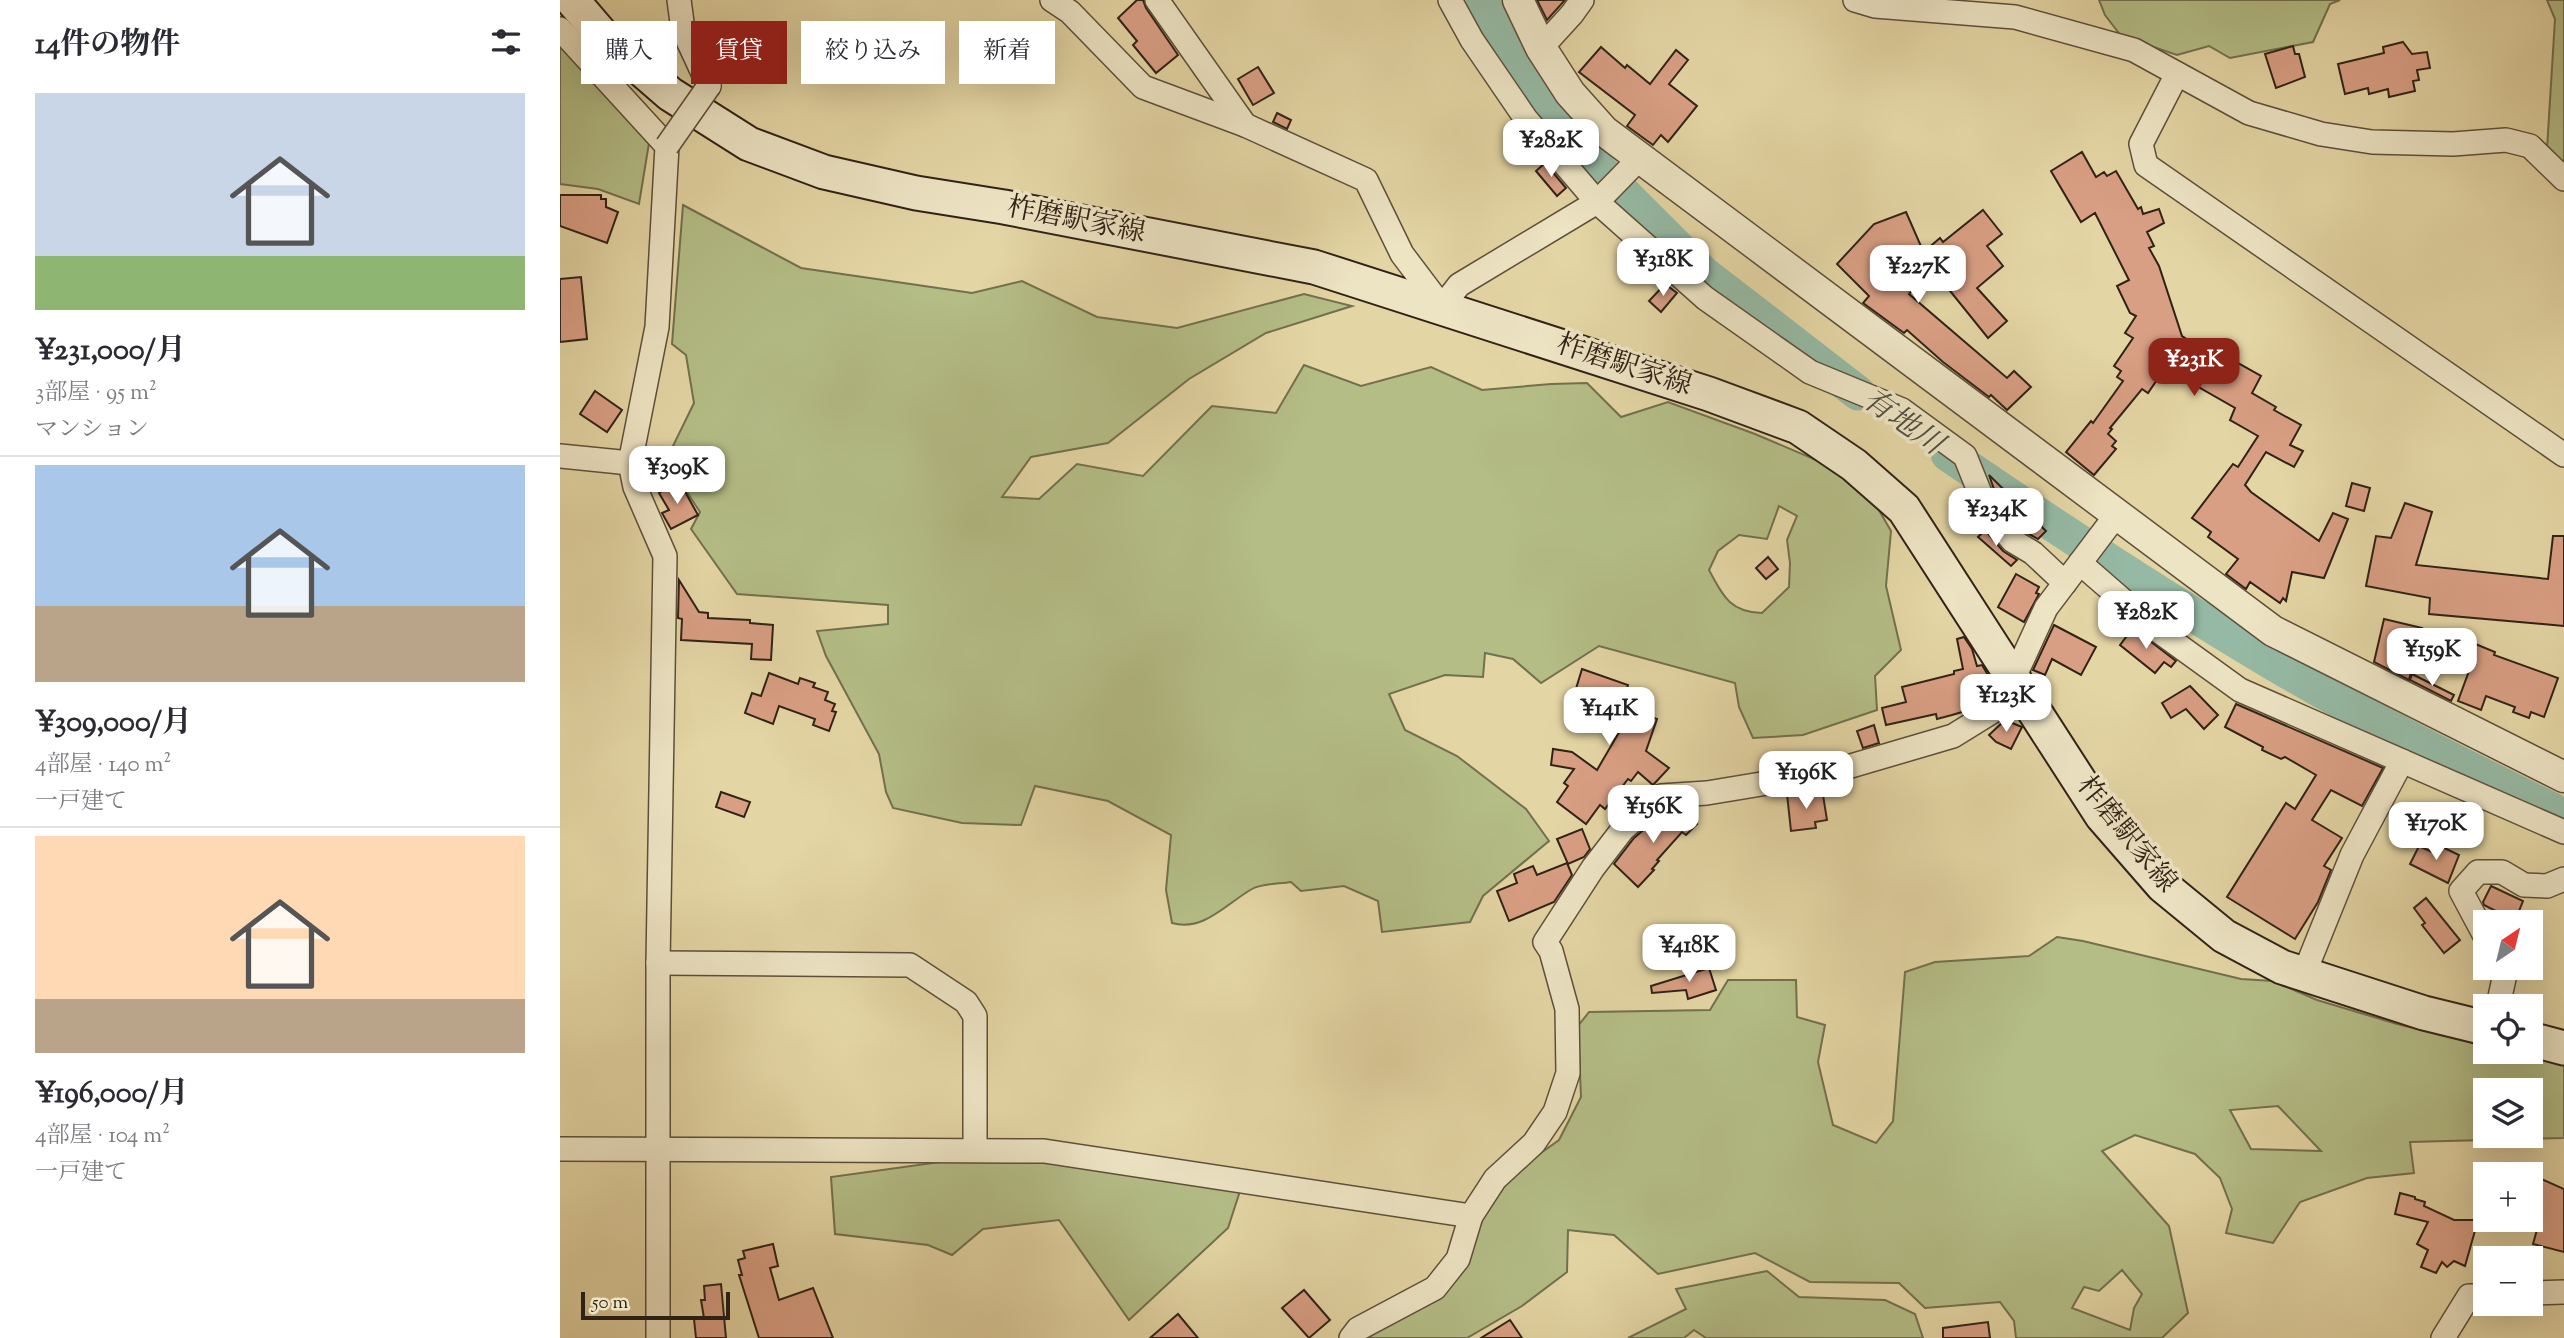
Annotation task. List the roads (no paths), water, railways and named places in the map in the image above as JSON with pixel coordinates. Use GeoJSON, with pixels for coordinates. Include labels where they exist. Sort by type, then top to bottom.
{"type":"FeatureCollection","features":[{"type":"Feature","properties":{"kind":"main road","name":"柞磨駅家線"},"geometry":{"type":"LineString","coordinates":[[572,0],[602,35],[670,94],[749,144],[824,172],[916,193],[1004,207],[1314,267],[1709,394],[1798,427],[1854,465],[1904,509],[2102,816],[2163,886],[2224,936],[2282,967],[2424,1013],[2473,1025]]}},
{"type":"Feature","properties":{"kind":"main road"},"geometry":{"type":"LineString","coordinates":[[2543,1042],[2564,1048]]}},
{"type":"Feature","properties":{"kind":"street"},"geometry":{"type":"LineString","coordinates":[[658,1338],[658,962],[665,556],[635,487],[630,463],[657,327],[667,146],[709,86],[684,30],[679,0]]}},
{"type":"Feature","properties":{"kind":"street"},"geometry":{"type":"LineString","coordinates":[[1157,0],[1245,125]]}},
{"type":"Feature","properties":{"kind":"street"},"geometry":{"type":"LineString","coordinates":[[1450,0],[1472,40],[1527,119],[1597,202],[1705,298],[1810,372],[1902,411],[1965,456],[1988,513],[2012,541],[2033,553],[2065,583]]}},
{"type":"Feature","properties":{"kind":"street"},"geometry":{"type":"LineString","coordinates":[[1518,0],[1541,48],[1578,103],[1604,131],[2113,518],[2273,631],[2564,777]]}},
{"type":"Feature","properties":{"kind":"street"},"geometry":{"type":"LineString","coordinates":[[1541,48],[1582,0]]}},
{"type":"Feature","properties":{"kind":"street"},"geometry":{"type":"LineString","coordinates":[[1855,0],[1875,6],[2015,17],[2134,50],[2249,113],[2322,134],[2410,145],[2506,140],[2530,146],[2564,179]]}},
{"type":"Feature","properties":{"kind":"street"},"geometry":{"type":"LineString","coordinates":[[1069,4],[1143,88],[1245,125],[1366,180],[1402,254],[1442,307],[1459,285],[1597,202],[1639,159]]}},
{"type":"Feature","properties":{"kind":"street"},"geometry":{"type":"LineString","coordinates":[[560,29],[667,146]]}},
{"type":"Feature","properties":{"kind":"street"},"geometry":{"type":"LineString","coordinates":[[2177,74],[2141,144],[2146,165],[2564,455]]}},
{"type":"Feature","properties":{"kind":"street"},"geometry":{"type":"LineString","coordinates":[[560,456],[630,463]]}},
{"type":"Feature","properties":{"kind":"street"},"geometry":{"type":"LineString","coordinates":[[1351,1338],[1358,1329],[1435,1288],[1458,1259],[1471,1216],[1495,1179],[1534,1143],[1555,1112],[1568,1073],[1567,1009],[1555,963],[1545,942],[1593,868],[1623,829],[1661,796],[1707,793],[1827,773],[1953,736],[2003,705],[2046,608],[2113,518]]}},
{"type":"Feature","properties":{"kind":"street"},"geometry":{"type":"LineString","coordinates":[[2080,563],[2157,630],[2239,690],[2564,832]]}},
{"type":"Feature","properties":{"kind":"street"},"geometry":{"type":"LineString","coordinates":[[2304,974],[2352,855],[2402,761]]}},
{"type":"Feature","properties":{"kind":"street"},"geometry":{"type":"LineString","coordinates":[[2473,914],[2461,891],[2479,872],[2502,872],[2524,885],[2547,886],[2564,879]]}},
{"type":"Feature","properties":{"kind":"street"},"geometry":{"type":"LineString","coordinates":[[658,962],[910,965],[966,1002],[975,1016],[975,1150]]}},
{"type":"Feature","properties":{"kind":"street"},"geometry":{"type":"LineString","coordinates":[[560,1149],[1044,1151],[1471,1216]]}},
{"type":"Feature","properties":{"kind":"street"},"geometry":{"type":"LineString","coordinates":[[2543,1293],[2564,1292]]}},
{"type":"Feature","properties":{"kind":"street"},"geometry":{"type":"LineString","coordinates":[[2443,1338],[2469,1296],[2473,1296]]}},
{"type":"Feature","properties":{"kind":"waterway","name":"有地川"},"geometry":{"type":"LineString","coordinates":[[1483,0],[1543,105],[1588,158],[1704,274],[1858,393]]}},
{"type":"Feature","properties":{"kind":"waterway","name":"有地川"},"geometry":{"type":"LineString","coordinates":[[1948,454],[2109,561],[2273,663],[2381,723],[2564,816]]}}]}
